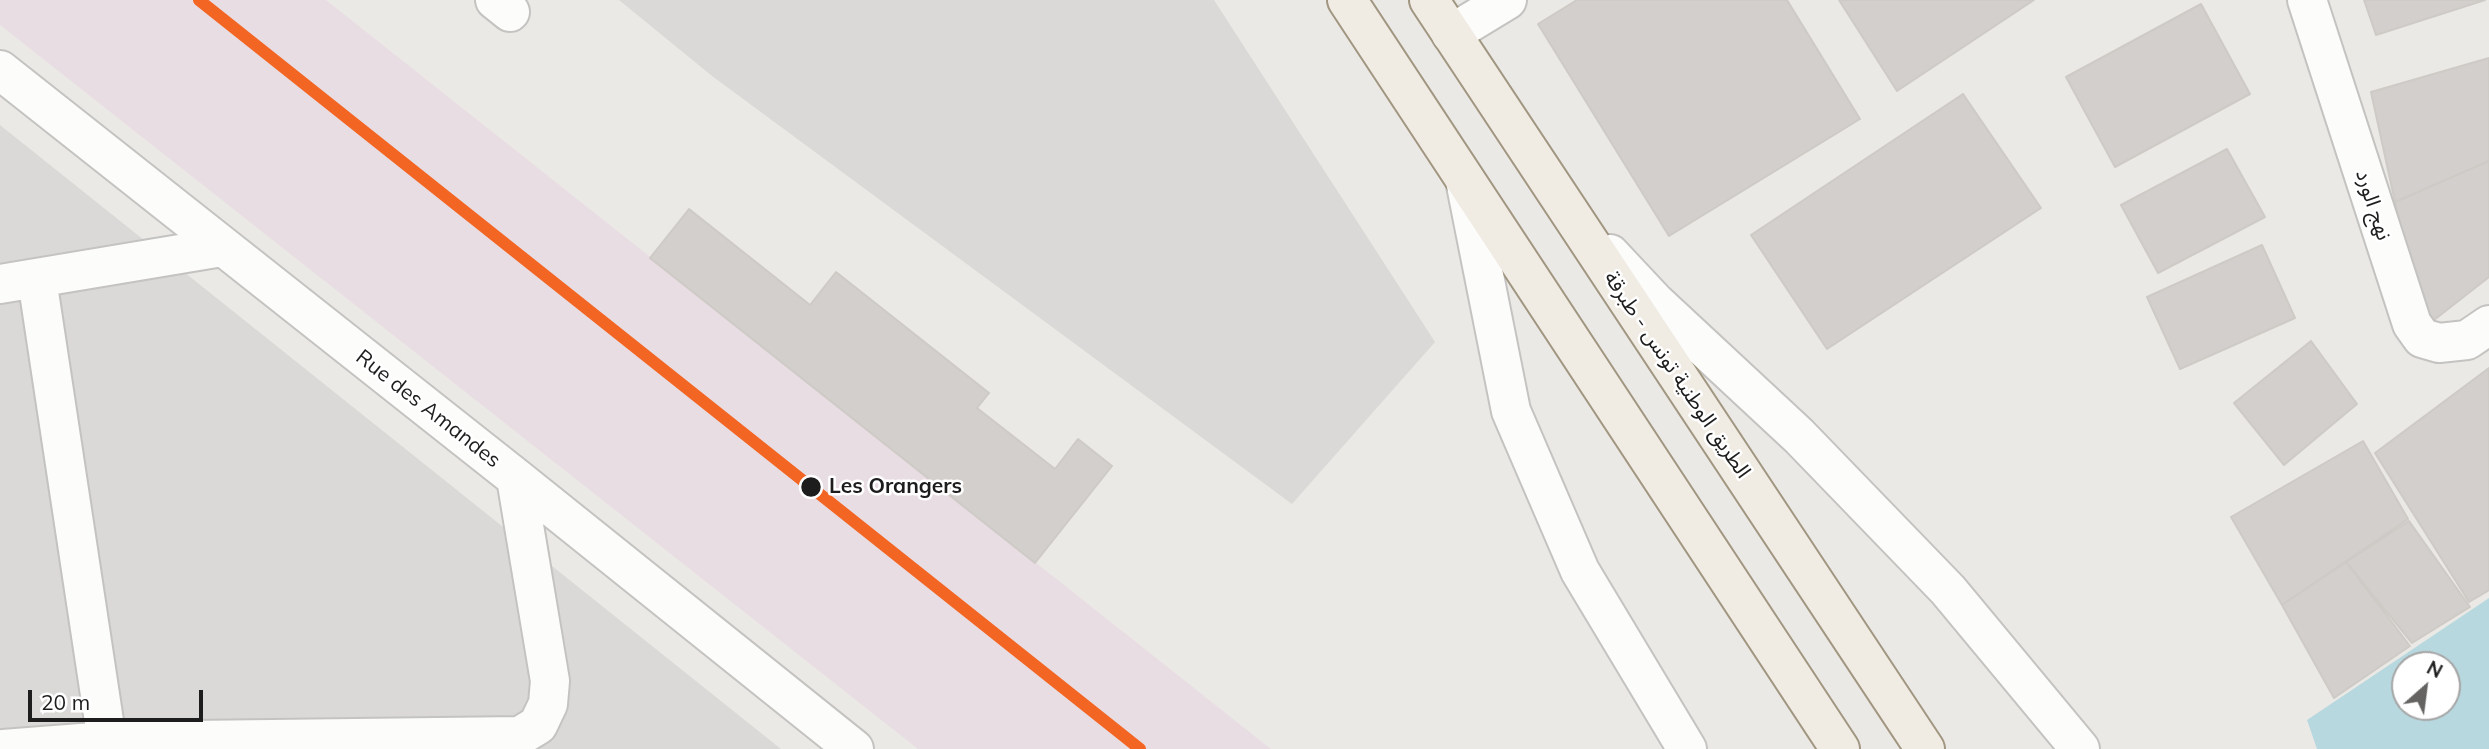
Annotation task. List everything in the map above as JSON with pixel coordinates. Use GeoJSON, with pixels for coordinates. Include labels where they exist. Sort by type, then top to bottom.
{"type":"FeatureCollection","features":[{"type":"Feature","properties":{"kind":"main road"},"geometry":{"type":"LineString","coordinates":[[1347,0],[1840,749]]}},
{"type":"Feature","properties":{"kind":"main road","name":"الطريق الوطنية تونس - طبرقة"},"geometry":{"type":"LineString","coordinates":[[1429,0],[1925,749]]}},
{"type":"Feature","properties":{"kind":"street"},"geometry":{"type":"LineString","coordinates":[[1451,34],[1507,0]]}},
{"type":"Feature","properties":{"kind":"street","name":"نهج الورد"},"geometry":{"type":"LineString","coordinates":[[2307,0],[2412,324],[2422,338],[2439,343],[2467,340],[2489,325]]}},
{"type":"Feature","properties":{"kind":"street","name":"Rue des Amandes"},"geometry":{"type":"LineString","coordinates":[[0,70],[855,749]]}},
{"type":"Feature","properties":{"kind":"street"},"geometry":{"type":"LineString","coordinates":[[1465,180],[1511,411],[1580,571],[1687,749]]}},
{"type":"Feature","properties":{"kind":"street"},"geometry":{"type":"LineString","coordinates":[[1564,205],[1656,303],[1799,436],[1948,590],[2080,749]]}},
{"type":"Feature","properties":{"kind":"street"},"geometry":{"type":"LineString","coordinates":[[107,741],[18,281],[222,247]]}},
{"type":"Feature","properties":{"kind":"street"},"geometry":{"type":"LineString","coordinates":[[4,749],[107,741],[520,736],[538,725],[548,704],[550,681],[516,478]]}},
{"type":"Feature","properties":{"kind":"shaded area"},"geometry":{"type":"Polygon","coordinates":[[[0,0],[326,0],[1271,749],[918,749],[0,25],[0,0]]]}},
{"type":"Feature","properties":{"kind":"shaded area"},"geometry":{"type":"Polygon","coordinates":[[[619,0],[1214,0],[1435,342],[1292,504],[712,76],[619,0]]]}},
{"type":"Feature","properties":{"kind":"shaded area"},"geometry":{"type":"Polygon","coordinates":[[[0,125],[781,749],[0,749],[0,125]]]}},
{"type":"Feature","properties":{"kind":"water"},"geometry":{"type":"Polygon","coordinates":[[[2489,598],[2489,749],[2317,749],[2307,720],[2391,664],[2391,721],[2461,721],[2461,651],[2410,651],[2489,598]]]}},
{"type":"Feature","properties":{"kind":"building"},"geometry":{"type":"Polygon","coordinates":[[[1577,0],[1787,0],[1860,119],[1669,236],[1538,24],[1577,0]]]}},
{"type":"Feature","properties":{"kind":"building"},"geometry":{"type":"Polygon","coordinates":[[[1839,0],[2034,0],[1897,91],[1839,0]]]}},
{"type":"Feature","properties":{"kind":"building"},"geometry":{"type":"Polygon","coordinates":[[[2364,0],[2485,0],[2376,35],[2364,0]]]}},
{"type":"Feature","properties":{"kind":"building"},"geometry":{"type":"Polygon","coordinates":[[[2201,4],[2250,94],[2115,167],[2066,77],[2201,4]]]}},
{"type":"Feature","properties":{"kind":"building"},"geometry":{"type":"Polygon","coordinates":[[[2489,58],[2489,161],[2395,202],[2371,92],[2489,58]]]}},
{"type":"Feature","properties":{"kind":"building"},"geometry":{"type":"Polygon","coordinates":[[[1963,94],[2041,208],[1827,349],[1751,235],[1963,94]]]}},
{"type":"Feature","properties":{"kind":"building"},"geometry":{"type":"Polygon","coordinates":[[[2227,149],[2265,217],[2158,273],[2121,205],[2227,149]]]}},
{"type":"Feature","properties":{"kind":"building"},"geometry":{"type":"Polygon","coordinates":[[[2489,161],[2489,277],[2420,331],[2395,202],[2489,161]]]}},
{"type":"Feature","properties":{"kind":"building","name":"Les Orangers"},"geometry":{"type":"Polygon","coordinates":[[[689,209],[810,305],[836,272],[989,393],[977,408],[1055,469],[1078,439],[1112,466],[1035,563],[650,258],[689,209]]]}},
{"type":"Feature","properties":{"kind":"building"},"geometry":{"type":"Polygon","coordinates":[[[2262,245],[2295,318],[2180,369],[2147,297],[2262,245]]]}},
{"type":"Feature","properties":{"kind":"building"},"geometry":{"type":"Polygon","coordinates":[[[2311,341],[2357,404],[2284,465],[2234,403],[2311,341]]]}},
{"type":"Feature","properties":{"kind":"building"},"geometry":{"type":"Polygon","coordinates":[[[2489,368],[2489,590],[2469,602],[2375,453],[2489,368]]]}},
{"type":"Feature","properties":{"kind":"building"},"geometry":{"type":"Polygon","coordinates":[[[2363,441],[2408,519],[2282,605],[2231,517],[2363,441]]]}},
{"type":"Feature","properties":{"kind":"building"},"geometry":{"type":"Polygon","coordinates":[[[2409,521],[2470,607],[2412,643],[2346,562],[2409,521]]]}},
{"type":"Feature","properties":{"kind":"building"},"geometry":{"type":"Polygon","coordinates":[[[2346,562],[2410,646],[2403,651],[2391,651],[2391,659],[2334,698],[2282,605],[2346,562]]]}},
{"type":"Feature","properties":{"kind":"transit line"},"geometry":{"type":"LineString","coordinates":[[199,0],[1140,749]]}},
{"type":"Feature","properties":{"kind":"place","name":"Les Orangers"},"geometry":{"type":"Point","coordinates":[811,487]}}]}
